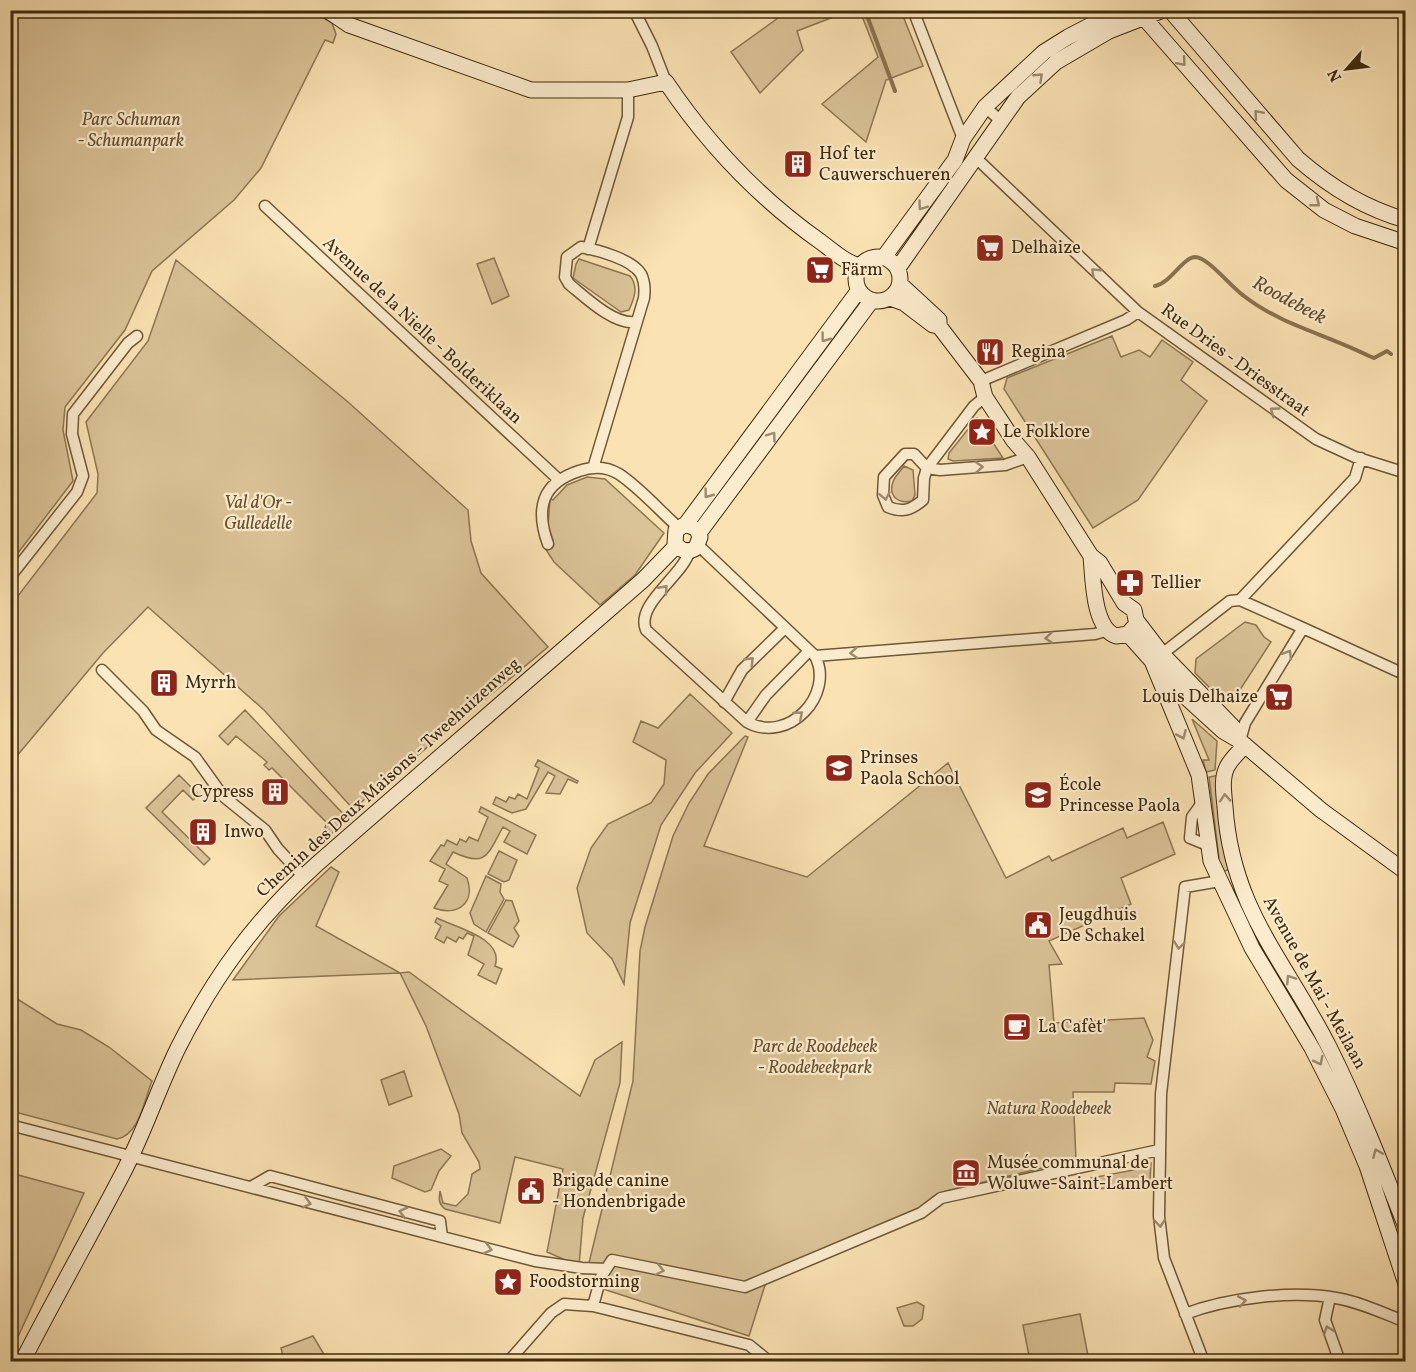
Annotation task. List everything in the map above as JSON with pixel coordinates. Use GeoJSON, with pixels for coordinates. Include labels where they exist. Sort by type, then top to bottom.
{"type":"FeatureCollection","features":[{"type":"Feature","properties":{"kind":"street"},"geometry":{"type":"LineString","coordinates":[[327,10],[349,25],[531,90],[628,90],[663,95],[689,121],[696,124]]}},
{"type":"Feature","properties":{"kind":"street"},"geometry":{"type":"LineString","coordinates":[[634,10],[652,46],[666,82],[696,124],[760,194],[791,221],[848,261],[860,266]]}},
{"type":"Feature","properties":{"kind":"street"},"geometry":{"type":"LineString","coordinates":[[913,10],[963,139]]}},
{"type":"Feature","properties":{"kind":"street"},"geometry":{"type":"LineString","coordinates":[[884,257],[956,160],[963,139],[985,107],[1044,52],[1120,10]]}},
{"type":"Feature","properties":{"kind":"street"},"geometry":{"type":"LineString","coordinates":[[1028,457],[1022,436],[990,387],[981,381],[939,326],[939,320],[900,284],[898,268],[906,252],[1018,97],[1056,62],[1141,14],[1163,10]]}},
{"type":"Feature","properties":{"kind":"street"},"geometry":{"type":"LineString","coordinates":[[1170,10],[1275,134],[1316,174],[1359,202],[1399,218],[1385,238]]}},
{"type":"Feature","properties":{"kind":"street"},"geometry":{"type":"LineString","coordinates":[[1141,14],[1286,180],[1324,210],[1385,238],[1406,243]]}},
{"type":"Feature","properties":{"kind":"street"},"geometry":{"type":"LineString","coordinates":[[628,90],[666,82]]}},
{"type":"Feature","properties":{"kind":"street"},"geometry":{"type":"LineString","coordinates":[[588,249],[628,117],[628,90]]}},
{"type":"Feature","properties":{"kind":"street"},"geometry":{"type":"LineString","coordinates":[[985,107],[1000,120]]}},
{"type":"Feature","properties":{"kind":"street"},"geometry":{"type":"LineString","coordinates":[[1257,149],[1275,134]]}},
{"type":"Feature","properties":{"kind":"street"},"geometry":{"type":"LineString","coordinates":[[976,158],[1138,312]]}},
{"type":"Feature","properties":{"kind":"street","name":"Avenue de la Nielle - Bolderiklaan"},"geometry":{"type":"LineString","coordinates":[[265,206],[558,479]]}},
{"type":"Feature","properties":{"kind":"street"},"geometry":{"type":"LineString","coordinates":[[594,465],[644,298],[642,275],[635,267],[624,261],[588,249],[580,248],[567,257],[565,277],[569,284],[613,316],[628,323],[635,322]]}},
{"type":"Feature","properties":{"kind":"street"},"geometry":{"type":"LineString","coordinates":[[898,268],[884,257],[872,257],[860,266],[856,275],[859,290],[872,300],[890,298],[904,303],[933,325],[939,326]]}},
{"type":"Feature","properties":{"kind":"street"},"geometry":{"type":"LineString","coordinates":[[890,298],[900,284]]}},
{"type":"Feature","properties":{"kind":"street"},"geometry":{"type":"LineString","coordinates":[[548,544],[544,531],[543,507],[546,494],[558,479],[594,465],[618,473],[682,525],[694,526],[691,544],[684,566],[648,607],[644,625],[646,630],[747,722],[767,730],[783,728],[804,712],[819,685],[820,667],[812,654],[691,544],[673,536],[682,525],[859,290]]}},
{"type":"Feature","properties":{"kind":"street","name":"Chemin des Deux Maisons - Tweehuizenweg"},"geometry":{"type":"LineString","coordinates":[[22,1362],[130,1156],[178,1049],[210,988],[257,923],[303,876],[643,580],[691,544],[872,300]]}},
{"type":"Feature","properties":{"kind":"street","name":"Rue Dries - Driesstraat"},"geometry":{"type":"LineString","coordinates":[[981,381],[1126,321],[1138,312],[1289,422],[1316,439],[1361,458],[1406,473]]}},
{"type":"Feature","properties":{"kind":"street"},"geometry":{"type":"LineString","coordinates":[[10,577],[69,505],[80,484],[83,476],[72,434],[73,414],[128,343],[137,336]]}},
{"type":"Feature","properties":{"kind":"street"},"geometry":{"type":"LineString","coordinates":[[981,381],[985,397],[1014,441],[1028,457],[1091,556],[1100,563],[1124,603],[1134,610],[1136,620],[1157,658]]}},
{"type":"Feature","properties":{"kind":"street"},"geometry":{"type":"LineString","coordinates":[[985,397],[974,406],[927,468],[923,500],[912,510],[897,511],[888,507],[883,495],[884,477],[895,462],[905,454],[914,454],[927,468],[1005,465],[1028,457]]}},
{"type":"Feature","properties":{"kind":"street"},"geometry":{"type":"LineString","coordinates":[[1239,600],[1355,478],[1361,458]]}},
{"type":"Feature","properties":{"kind":"street"},"geometry":{"type":"LineString","coordinates":[[1091,556],[1097,609],[1104,626],[1116,636],[1128,633],[1136,620]]}},
{"type":"Feature","properties":{"kind":"street"},"geometry":{"type":"LineString","coordinates":[[1157,658],[1230,601],[1239,600],[1406,675]]}},
{"type":"Feature","properties":{"kind":"street"},"geometry":{"type":"LineString","coordinates":[[1104,626],[1103,612],[1110,604],[1124,603]]}},
{"type":"Feature","properties":{"kind":"street"},"geometry":{"type":"LineString","coordinates":[[747,722],[766,694],[812,654],[1095,634],[1104,626]]}},
{"type":"Feature","properties":{"kind":"street"},"geometry":{"type":"LineString","coordinates":[[724,702],[742,670],[785,628]]}},
{"type":"Feature","properties":{"kind":"street"},"geometry":{"type":"LineString","coordinates":[[1242,743],[1245,723],[1303,628]]}},
{"type":"Feature","properties":{"kind":"street"},"geometry":{"type":"LineString","coordinates":[[1128,633],[1157,658],[1218,728],[1242,743],[1321,810],[1406,872]]}},
{"type":"Feature","properties":{"kind":"street","name":"Avenue de Mai - Meilaan"},"geometry":{"type":"LineString","coordinates":[[1157,658],[1199,775],[1207,845],[1220,881],[1252,948],[1350,1106],[1406,1284]]}},
{"type":"Feature","properties":{"kind":"street"},"geometry":{"type":"LineString","coordinates":[[102,670],[143,711],[156,730],[189,751],[223,796],[265,830],[278,849],[303,876]]}},
{"type":"Feature","properties":{"kind":"street","name":"Avenue de Mai - Meilaan"},"geometry":{"type":"LineString","coordinates":[[1242,743],[1228,766],[1223,783],[1226,823],[1237,877],[1264,939],[1302,997],[1406,1227]]}},
{"type":"Feature","properties":{"kind":"street"},"geometry":{"type":"LineString","coordinates":[[1202,803],[1192,817],[1190,838],[1207,845]]}},
{"type":"Feature","properties":{"kind":"street"},"geometry":{"type":"LineString","coordinates":[[1204,1362],[1164,1258],[1159,1216],[1162,1084],[1185,887],[1237,877]]}},
{"type":"Feature","properties":{"kind":"street"},"geometry":{"type":"LineString","coordinates":[[10,1125],[535,1261],[606,1269]]}},
{"type":"Feature","properties":{"kind":"street"},"geometry":{"type":"LineString","coordinates":[[593,1306],[601,1277],[612,1260],[745,1287],[921,1213],[941,1198],[1159,1150]]}},
{"type":"Feature","properties":{"kind":"street"},"geometry":{"type":"LineString","coordinates":[[251,1187],[270,1176],[440,1221],[442,1237]]}},
{"type":"Feature","properties":{"kind":"street"},"geometry":{"type":"LineString","coordinates":[[1185,1314],[1275,1296],[1330,1297],[1370,1307],[1406,1322]]}},
{"type":"Feature","properties":{"kind":"street"},"geometry":{"type":"LineString","coordinates":[[1330,1297],[1325,1320],[1340,1362]]}},
{"type":"Feature","properties":{"kind":"street"},"geometry":{"type":"LineString","coordinates":[[508,1362],[564,1304],[593,1306],[748,1345],[770,1362]]}},
{"type":"Feature","properties":{"kind":"green space","name":"Parc Schuman - Schumanpark"},"geometry":{"type":"Polygon","coordinates":[[[11,10],[312,11],[332,23],[336,34],[333,43],[325,40],[261,168],[234,200],[152,271],[125,330],[65,407],[63,430],[73,481],[11,562],[11,10]]]}},
{"type":"Feature","properties":{"kind":"green space"},"geometry":{"type":"Polygon","coordinates":[[[789,10],[849,11],[797,31],[803,50],[760,93],[731,52],[789,10]]]}},
{"type":"Feature","properties":{"kind":"green space"},"geometry":{"type":"Polygon","coordinates":[[[860,11],[901,11],[923,66],[886,80],[866,142],[822,104],[878,57],[860,11]]]}},
{"type":"Feature","properties":{"kind":"green space"},"geometry":{"type":"Polygon","coordinates":[[[494,258],[509,296],[492,304],[477,264],[494,258]]]}},
{"type":"Feature","properties":{"kind":"green space"},"geometry":{"type":"Polygon","coordinates":[[[579,259],[630,276],[635,289],[629,310],[621,312],[573,278],[579,259]]]}},
{"type":"Feature","properties":{"kind":"green space","name":"Val d'Or - Gulledelle"},"geometry":{"type":"Polygon","coordinates":[[[176,260],[348,402],[468,510],[471,541],[481,573],[548,647],[353,809],[264,710],[148,607],[103,653],[11,763],[11,605],[97,493],[98,474],[86,422],[148,341],[176,260]]]}},
{"type":"Feature","properties":{"kind":"green space"},"geometry":{"type":"Polygon","coordinates":[[[1112,336],[1121,357],[1139,350],[1150,357],[1162,340],[1193,362],[1181,380],[1207,401],[1138,500],[1093,528],[1004,389],[1007,378],[1112,336]]]}},
{"type":"Feature","properties":{"kind":"green space"},"geometry":{"type":"Polygon","coordinates":[[[977,418],[1003,458],[953,461],[948,459],[949,453],[977,418]]]}},
{"type":"Feature","properties":{"kind":"green space"},"geometry":{"type":"Polygon","coordinates":[[[904,466],[913,470],[915,495],[912,501],[907,502],[896,498],[892,492],[894,480],[904,466]]]}},
{"type":"Feature","properties":{"kind":"green space"},"geometry":{"type":"Polygon","coordinates":[[[587,477],[605,479],[664,533],[635,575],[600,605],[554,562],[545,548],[553,540],[548,526],[550,499],[553,500],[567,485],[587,477]]]}},
{"type":"Feature","properties":{"kind":"green space"},"geometry":{"type":"Polygon","coordinates":[[[1245,622],[1256,625],[1264,637],[1271,642],[1238,693],[1223,701],[1195,673],[1196,659],[1245,622]]]}},
{"type":"Feature","properties":{"kind":"green space"},"geometry":{"type":"Polygon","coordinates":[[[690,694],[732,733],[695,773],[661,825],[630,923],[624,984],[612,959],[587,933],[577,888],[591,848],[608,824],[651,803],[664,784],[666,760],[633,742],[641,721],[658,728],[690,694]]]}},
{"type":"Feature","properties":{"kind":"green space"},"geometry":{"type":"Polygon","coordinates":[[[245,710],[348,819],[323,841],[319,838],[327,830],[325,827],[327,823],[272,768],[269,770],[264,765],[267,762],[236,736],[228,745],[219,736],[245,710]]]}},
{"type":"Feature","properties":{"kind":"green space"},"geometry":{"type":"Polygon","coordinates":[[[1192,719],[1217,741],[1215,770],[1206,772],[1203,760],[1209,760],[1192,719]]]}},
{"type":"Feature","properties":{"kind":"green space","name":"Parc de Roodebeek - Roodebeekpark"},"geometry":{"type":"Polygon","coordinates":[[[745,736],[748,737],[704,846],[807,877],[948,763],[1006,878],[1049,856],[1052,861],[1123,828],[1127,838],[1163,822],[1175,854],[1121,878],[1131,904],[1049,941],[1062,964],[1049,965],[1054,1023],[1144,1018],[1153,1040],[1147,1057],[1155,1061],[1151,1084],[1115,1083],[1114,1092],[1073,1092],[1076,1160],[946,1191],[936,1195],[918,1209],[745,1282],[611,1259],[604,1267],[588,1267],[633,1081],[640,951],[645,927],[673,836],[689,803],[708,774],[745,736]]]}},
{"type":"Feature","properties":{"kind":"green space"},"geometry":{"type":"Polygon","coordinates":[[[538,760],[578,781],[577,783],[568,779],[560,794],[546,793],[555,776],[548,772],[526,809],[512,813],[493,804],[496,797],[506,802],[509,797],[515,799],[518,794],[527,799],[539,768],[535,766],[538,760]]]}},
{"type":"Feature","properties":{"kind":"green space"},"geometry":{"type":"Polygon","coordinates":[[[179,775],[199,795],[193,800],[183,790],[162,812],[210,859],[204,865],[146,808],[179,775]]]}},
{"type":"Feature","properties":{"kind":"green space"},"geometry":{"type":"Polygon","coordinates":[[[1220,775],[1230,869],[1222,872],[1217,859],[1219,858],[1209,777],[1220,775]]]}},
{"type":"Feature","properties":{"kind":"green space"},"geometry":{"type":"Polygon","coordinates":[[[481,807],[536,835],[527,854],[504,842],[510,831],[503,827],[489,851],[480,859],[464,857],[453,852],[446,864],[467,878],[469,894],[467,901],[457,909],[450,911],[434,908],[448,885],[439,881],[445,869],[430,861],[447,840],[457,845],[460,839],[466,842],[469,837],[478,841],[488,817],[479,812],[481,807]]]}},
{"type":"Feature","properties":{"kind":"green space"},"geometry":{"type":"Polygon","coordinates":[[[499,851],[517,860],[509,880],[504,882],[488,874],[499,851]]]}},
{"type":"Feature","properties":{"kind":"green space"},"geometry":{"type":"Polygon","coordinates":[[[331,867],[339,872],[316,926],[400,973],[233,980],[279,916],[331,867]]]}},
{"type":"Feature","properties":{"kind":"green space"},"geometry":{"type":"Polygon","coordinates":[[[486,876],[501,884],[500,892],[504,899],[486,932],[474,924],[470,913],[486,876]]]}},
{"type":"Feature","properties":{"kind":"green space"},"geometry":{"type":"Polygon","coordinates":[[[506,900],[512,901],[519,921],[514,928],[519,936],[513,947],[488,933],[506,900]]]}},
{"type":"Feature","properties":{"kind":"green space"},"geometry":{"type":"Polygon","coordinates":[[[437,918],[476,935],[493,948],[496,956],[495,966],[502,969],[496,984],[478,975],[484,964],[468,955],[474,936],[467,933],[463,939],[459,937],[456,942],[447,937],[444,943],[435,938],[441,926],[435,922],[437,918]]]}},
{"type":"Feature","properties":{"kind":"green space"},"geometry":{"type":"Polygon","coordinates":[[[409,972],[580,1096],[595,1060],[622,1042],[620,1083],[583,1218],[579,1266],[547,1252],[563,1169],[515,1157],[500,1223],[445,1209],[441,1205],[440,1191],[443,1203],[456,1206],[468,1194],[472,1174],[480,1169],[479,1162],[462,1133],[459,1114],[426,1026],[400,973],[409,972]]]}},
{"type":"Feature","properties":{"kind":"green space"},"geometry":{"type":"Polygon","coordinates":[[[11,995],[57,1024],[81,1030],[109,1047],[152,1081],[136,1123],[125,1136],[117,1139],[11,1111],[11,995]]]}},
{"type":"Feature","properties":{"kind":"green space"},"geometry":{"type":"Polygon","coordinates":[[[404,1071],[412,1096],[389,1105],[381,1080],[404,1071]]]}},
{"type":"Feature","properties":{"kind":"green space"},"geometry":{"type":"Polygon","coordinates":[[[441,1149],[451,1156],[439,1171],[431,1190],[425,1192],[392,1178],[394,1166],[441,1149]]]}},
{"type":"Feature","properties":{"kind":"green space"},"geometry":{"type":"Polygon","coordinates":[[[1151,1163],[1150,1181],[1093,1190],[1091,1178],[1134,1170],[1133,1166],[1151,1163]]]}},
{"type":"Feature","properties":{"kind":"green space"},"geometry":{"type":"Polygon","coordinates":[[[10,1173],[84,1193],[11,1352],[10,1173]]]}},
{"type":"Feature","properties":{"kind":"green space"},"geometry":{"type":"Polygon","coordinates":[[[612,1264],[748,1291],[766,1282],[749,1336],[603,1289],[612,1264]]]}},
{"type":"Feature","properties":{"kind":"green space"},"geometry":{"type":"Polygon","coordinates":[[[917,1302],[924,1306],[922,1319],[913,1326],[904,1326],[897,1308],[917,1302]]]}},
{"type":"Feature","properties":{"kind":"green space"},"geometry":{"type":"Polygon","coordinates":[[[1080,1314],[1089,1361],[1030,1361],[1023,1325],[1080,1314]]]}},
{"type":"Feature","properties":{"kind":"green space"},"geometry":{"type":"Polygon","coordinates":[[[313,1336],[328,1361],[284,1361],[281,1348],[313,1336]]]}},
{"type":"Feature","properties":{"kind":"waterway","name":"Roodebeek"},"geometry":{"type":"LineString","coordinates":[[865,10],[895,91]]}},
{"type":"Feature","properties":{"kind":"waterway","name":"Roodebeek"},"geometry":{"type":"LineString","coordinates":[[1155,286],[1167,280],[1190,258],[1200,258],[1244,296],[1273,315],[1374,358],[1387,351],[1391,354]]}},
{"type":"Feature","properties":{"kind":"place","name":"Hof ter Cauwerschueren"},"geometry":{"type":"Point","coordinates":[798,164]}},
{"type":"Feature","properties":{"kind":"place","name":"Delhaize"},"geometry":{"type":"Point","coordinates":[990,248]}},
{"type":"Feature","properties":{"kind":"place","name":"Färm"},"geometry":{"type":"Point","coordinates":[820,270]}},
{"type":"Feature","properties":{"kind":"place","name":"Regina"},"geometry":{"type":"Point","coordinates":[990,352]}},
{"type":"Feature","properties":{"kind":"place","name":"Le Folklore"},"geometry":{"type":"Point","coordinates":[982,432]}},
{"type":"Feature","properties":{"kind":"place","name":"Tellier"},"geometry":{"type":"Point","coordinates":[1130,583]}},
{"type":"Feature","properties":{"kind":"place","name":"Myrrh"},"geometry":{"type":"Point","coordinates":[164,683]}},
{"type":"Feature","properties":{"kind":"place","name":"Louis Delhaize"},"geometry":{"type":"Point","coordinates":[1279,697]}},
{"type":"Feature","properties":{"kind":"place","name":"Prinses Paola School"},"geometry":{"type":"Point","coordinates":[839,768]}},
{"type":"Feature","properties":{"kind":"place","name":"Cypress"},"geometry":{"type":"Point","coordinates":[275,792]}},
{"type":"Feature","properties":{"kind":"place","name":"École Princesse Paola"},"geometry":{"type":"Point","coordinates":[1038,795]}},
{"type":"Feature","properties":{"kind":"place","name":"Inwo"},"geometry":{"type":"Point","coordinates":[203,832]}},
{"type":"Feature","properties":{"kind":"place","name":"Jeugdhuis De Schakel"},"geometry":{"type":"Point","coordinates":[1038,925]}},
{"type":"Feature","properties":{"kind":"place","name":"La Cafèt'"},"geometry":{"type":"Point","coordinates":[1017,1027]}},
{"type":"Feature","properties":{"kind":"place","name":"Musée communal de Woluwe-Saint-Lambert"},"geometry":{"type":"Point","coordinates":[966,1173]}},
{"type":"Feature","properties":{"kind":"place","name":"Brigade canine - Hondenbrigade"},"geometry":{"type":"Point","coordinates":[531,1191]}},
{"type":"Feature","properties":{"kind":"place","name":"Foodstorming"},"geometry":{"type":"Point","coordinates":[508,1282]}},
{"type":"Feature","properties":{"kind":"park label","name":"Natura Roodebeek"},"geometry":{"type":"Point","coordinates":[1049,1109]}}]}
